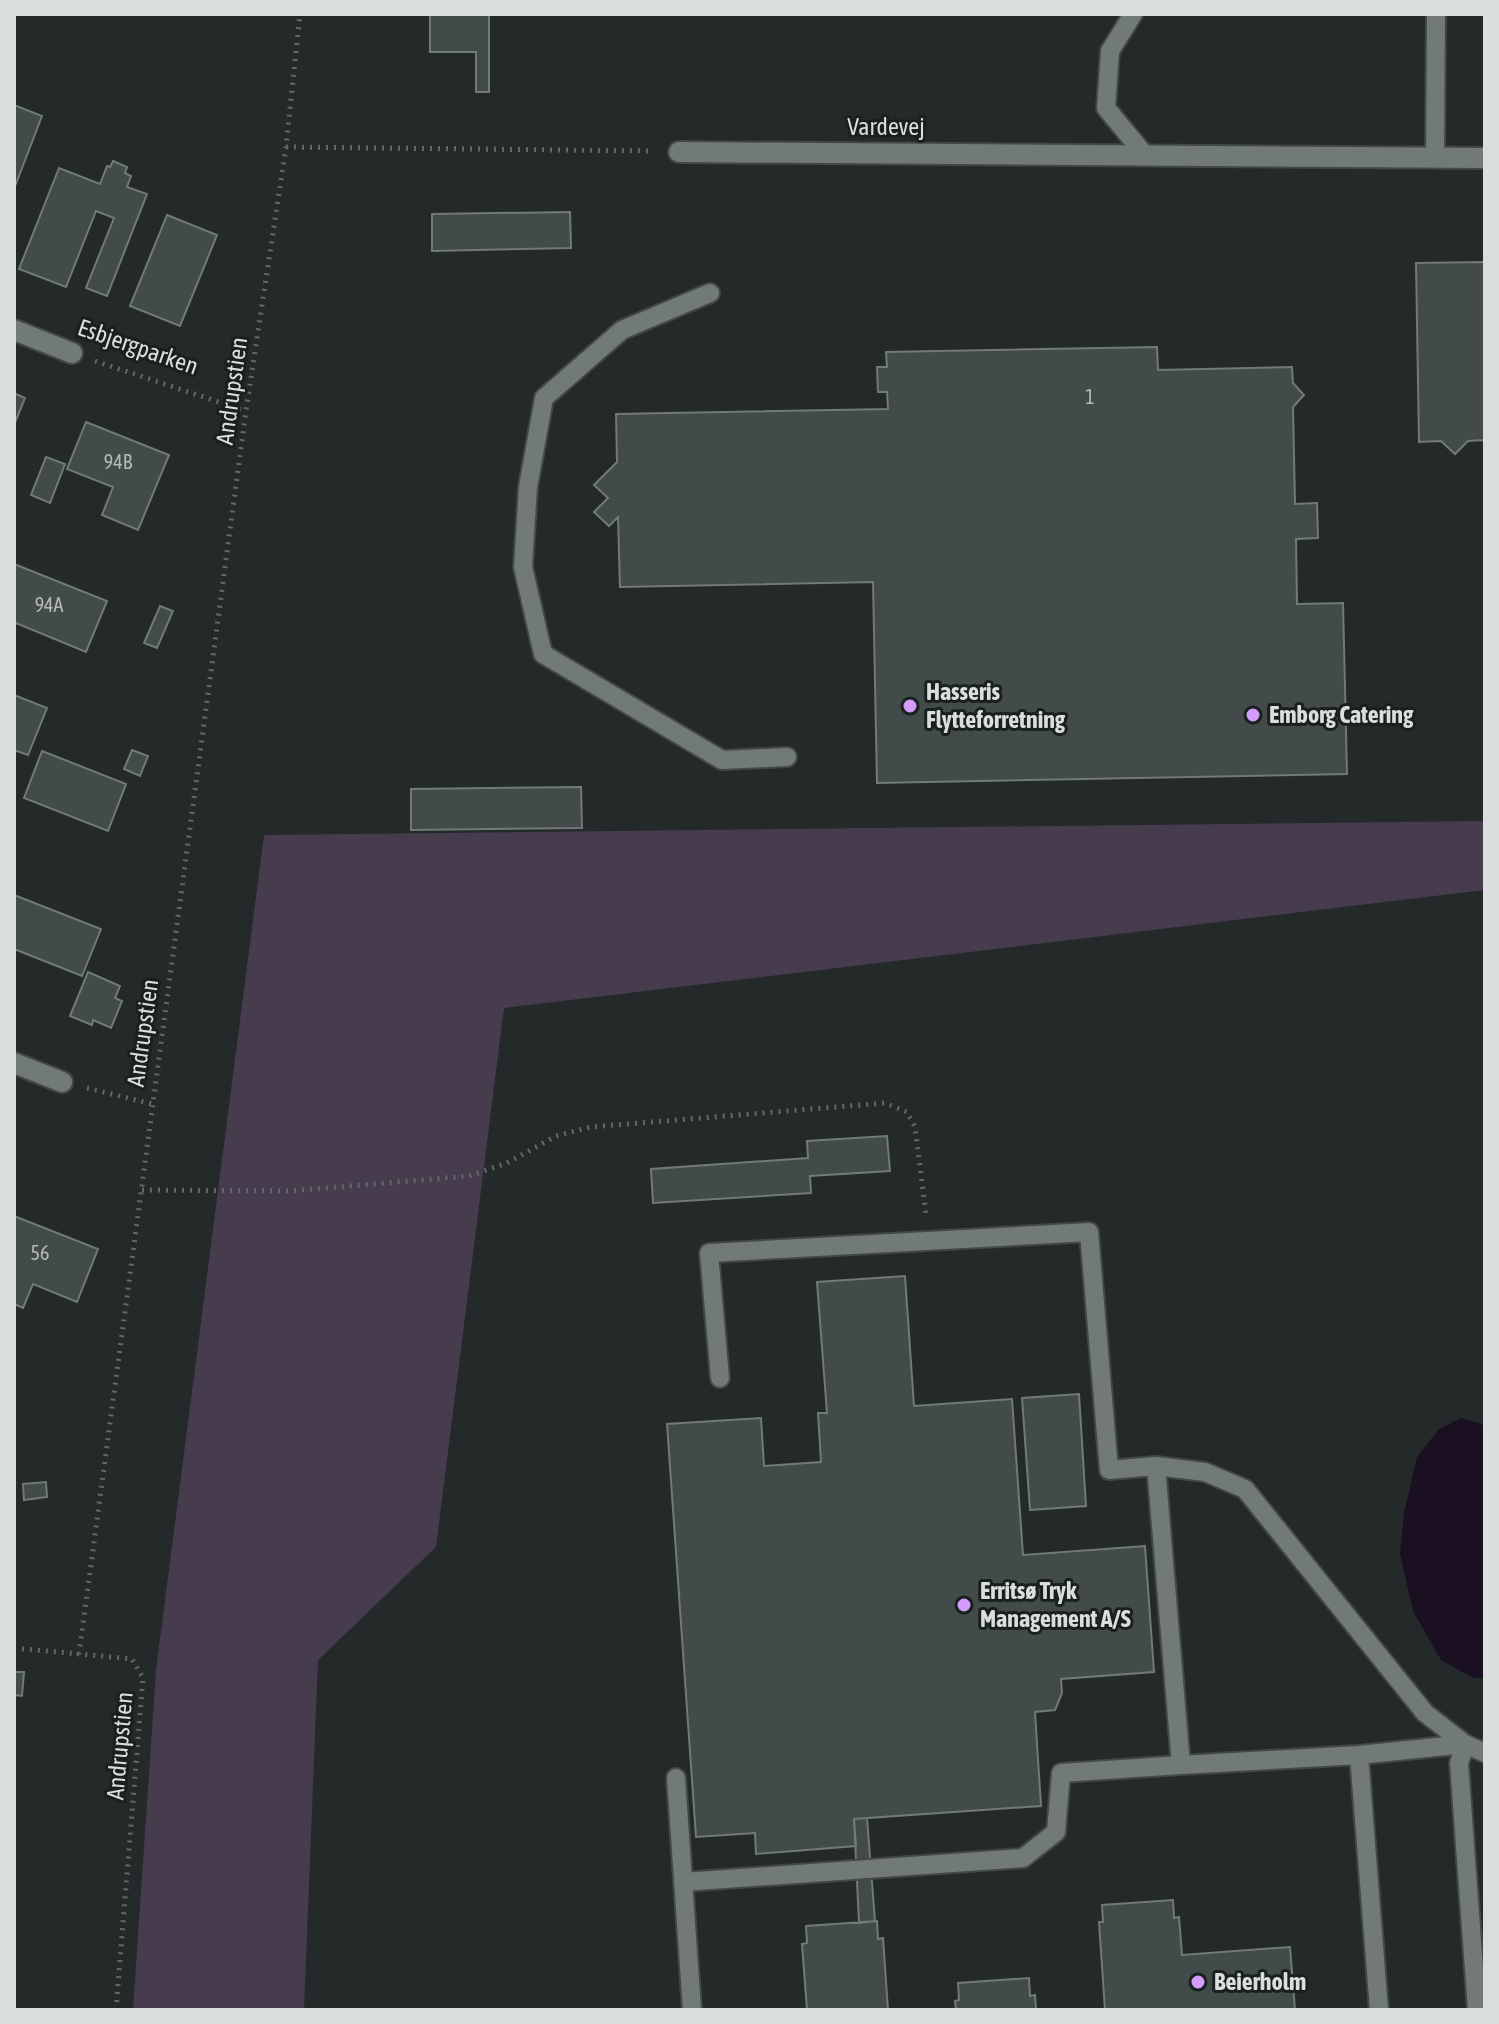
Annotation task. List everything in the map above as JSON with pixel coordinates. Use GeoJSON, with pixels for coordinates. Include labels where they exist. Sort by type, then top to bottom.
{"type":"FeatureCollection","features":[{"type":"Feature","properties":{"kind":"street","name":"Vardevej"},"geometry":{"type":"LineString","coordinates":[[679,152],[1485,158]]}},
{"type":"Feature","properties":{"kind":"street","name":"Esbjergparken"},"geometry":{"type":"LineString","coordinates":[[14,330],[72,353]]}},
{"type":"Feature","properties":{"kind":"street"},"geometry":{"type":"LineString","coordinates":[[14,1063],[62,1082]]}},
{"type":"Feature","properties":{"kind":"lane"},"geometry":{"type":"LineString","coordinates":[[1133,14],[1110,51],[1106,108],[1145,155]]}},
{"type":"Feature","properties":{"kind":"lane"},"geometry":{"type":"LineString","coordinates":[[1435,157],[1436,14]]}},
{"type":"Feature","properties":{"kind":"lane"},"geometry":{"type":"LineString","coordinates":[[710,293],[622,330],[544,398],[528,487],[523,567],[543,654],[722,760],[787,757]]}},
{"type":"Feature","properties":{"kind":"lane"},"geometry":{"type":"LineString","coordinates":[[720,1378],[709,1253],[1089,1232],[1109,1470],[1156,1466],[1205,1472],[1245,1489],[1425,1713],[1465,1744],[1485,1753]]}},
{"type":"Feature","properties":{"kind":"lane"},"geometry":{"type":"LineString","coordinates":[[1156,1466],[1181,1765]]}},
{"type":"Feature","properties":{"kind":"lane"},"geometry":{"type":"LineString","coordinates":[[683,1882],[1023,1858],[1056,1832],[1061,1773],[1359,1755],[1465,1744]]}},
{"type":"Feature","properties":{"kind":"lane"},"geometry":{"type":"LineString","coordinates":[[1465,1744],[1459,1763],[1477,2010]]}},
{"type":"Feature","properties":{"kind":"lane"},"geometry":{"type":"LineString","coordinates":[[1359,1755],[1379,2010]]}},
{"type":"Feature","properties":{"kind":"lane"},"geometry":{"type":"LineString","coordinates":[[676,1778],[692,2010]]}},
{"type":"Feature","properties":{"kind":"path","name":"Andrupstien"},"geometry":{"type":"LineString","coordinates":[[116,2010],[143,1678],[132,1659],[79,1654],[246,411],[286,147],[300,14]]}},
{"type":"Feature","properties":{"kind":"path"},"geometry":{"type":"LineString","coordinates":[[286,147],[679,152]]}},
{"type":"Feature","properties":{"kind":"path","name":"Esbjergparken"},"geometry":{"type":"LineString","coordinates":[[72,353],[246,411]]}},
{"type":"Feature","properties":{"kind":"path"},"geometry":{"type":"LineString","coordinates":[[62,1082],[152,1104]]}},
{"type":"Feature","properties":{"kind":"path"},"geometry":{"type":"LineString","coordinates":[[142,1190],[290,1191],[469,1176],[507,1163],[556,1136],[591,1127],[885,1103],[907,1112],[915,1127],[929,1241]]}},
{"type":"Feature","properties":{"kind":"path"},"geometry":{"type":"LineString","coordinates":[[14,1648],[79,1654]]}},
{"type":"Feature","properties":{"kind":"shaded area"},"geometry":{"type":"Polygon","coordinates":[[[1485,821],[1485,890],[504,1008],[436,1547],[318,1660],[304,2010],[133,2010],[156,1670],[264,835],[1485,821]]]}},
{"type":"Feature","properties":{"kind":"shaded area"},"geometry":{"type":"Polygon","coordinates":[[[1461,1418],[1485,1425],[1485,1679],[1471,1677],[1441,1660],[1413,1611],[1400,1554],[1404,1513],[1417,1457],[1439,1429],[1461,1418]]]}},
{"type":"Feature","properties":{"kind":"building"},"geometry":{"type":"Polygon","coordinates":[[[430,14],[489,14],[489,92],[476,92],[476,52],[430,52],[430,14]]]}},
{"type":"Feature","properties":{"kind":"building"},"geometry":{"type":"Polygon","coordinates":[[[14,105],[42,116],[14,189],[14,105]]]}},
{"type":"Feature","properties":{"kind":"building"},"geometry":{"type":"Polygon","coordinates":[[[113,161],[127,167],[125,173],[131,176],[127,187],[147,194],[107,296],[86,288],[114,218],[96,211],[66,287],[19,269],[59,168],[100,184],[107,166],[110,167],[113,161]]]}},
{"type":"Feature","properties":{"kind":"building"},"geometry":{"type":"Polygon","coordinates":[[[570,212],[571,248],[432,251],[432,214],[570,212]]]}},
{"type":"Feature","properties":{"kind":"building"},"geometry":{"type":"Polygon","coordinates":[[[167,215],[217,235],[180,326],[130,306],[167,215]]]}},
{"type":"Feature","properties":{"kind":"building"},"geometry":{"type":"Polygon","coordinates":[[[1485,262],[1485,440],[1468,441],[1455,454],[1441,441],[1419,442],[1416,263],[1485,262]]]}},
{"type":"Feature","properties":{"kind":"building"},"geometry":{"type":"Polygon","coordinates":[[[1157,347],[1158,370],[1292,367],[1293,383],[1304,395],[1293,407],[1295,504],[1317,503],[1318,538],[1296,539],[1297,604],[1343,603],[1347,774],[877,783],[873,582],[620,587],[618,517],[609,526],[594,512],[608,498],[594,485],[617,462],[616,414],[888,409],[887,392],[878,392],[877,367],[887,367],[886,352],[1157,347]]]}},
{"type":"Feature","properties":{"kind":"building"},"geometry":{"type":"Polygon","coordinates":[[[14,393],[25,398],[14,425],[14,393]]]}},
{"type":"Feature","properties":{"kind":"building"},"geometry":{"type":"Polygon","coordinates":[[[86,422],[169,455],[138,530],[102,515],[113,487],[67,469],[86,422]]]}},
{"type":"Feature","properties":{"kind":"building"},"geometry":{"type":"Polygon","coordinates":[[[46,457],[65,464],[50,503],[31,495],[46,457]]]}},
{"type":"Feature","properties":{"kind":"building"},"geometry":{"type":"Polygon","coordinates":[[[14,564],[107,601],[86,652],[16,623],[14,628],[14,564]]]}},
{"type":"Feature","properties":{"kind":"building"},"geometry":{"type":"Polygon","coordinates":[[[160,606],[173,611],[157,648],[144,643],[160,606]]]}},
{"type":"Feature","properties":{"kind":"building"},"geometry":{"type":"Polygon","coordinates":[[[14,695],[47,708],[28,755],[14,750],[14,695]]]}},
{"type":"Feature","properties":{"kind":"building"},"geometry":{"type":"Polygon","coordinates":[[[132,750],[148,756],[140,776],[124,769],[132,750]]]}},
{"type":"Feature","properties":{"kind":"building"},"geometry":{"type":"Polygon","coordinates":[[[42,751],[126,784],[108,831],[24,798],[42,751]]]}},
{"type":"Feature","properties":{"kind":"building"},"geometry":{"type":"Polygon","coordinates":[[[581,787],[582,828],[411,830],[411,789],[581,787]]]}},
{"type":"Feature","properties":{"kind":"building"},"geometry":{"type":"Polygon","coordinates":[[[14,895],[101,929],[82,976],[14,949],[14,895]]]}},
{"type":"Feature","properties":{"kind":"building"},"geometry":{"type":"Polygon","coordinates":[[[88,972],[120,986],[115,998],[122,1001],[111,1028],[93,1020],[92,1025],[70,1016],[88,972]]]}},
{"type":"Feature","properties":{"kind":"building"},"geometry":{"type":"Polygon","coordinates":[[[887,1136],[890,1171],[810,1176],[811,1193],[653,1203],[651,1169],[808,1158],[807,1141],[887,1136]]]}},
{"type":"Feature","properties":{"kind":"building"},"geometry":{"type":"Polygon","coordinates":[[[14,1216],[98,1249],[77,1302],[33,1284],[23,1308],[14,1304],[14,1216]]]}},
{"type":"Feature","properties":{"kind":"building"},"geometry":{"type":"Polygon","coordinates":[[[905,1276],[914,1406],[1012,1399],[1023,1555],[1145,1546],[1154,1672],[1061,1679],[1062,1693],[1055,1710],[1035,1712],[1041,1806],[854,1819],[856,1846],[756,1854],[755,1833],[696,1837],[667,1424],[761,1418],[764,1466],[821,1462],[818,1413],[827,1413],[817,1282],[905,1276]]]}},
{"type":"Feature","properties":{"kind":"building"},"geometry":{"type":"Polygon","coordinates":[[[1079,1394],[1086,1506],[1030,1510],[1022,1398],[1079,1394]]]}},
{"type":"Feature","properties":{"kind":"building"},"geometry":{"type":"Polygon","coordinates":[[[46,1482],[47,1497],[24,1500],[23,1484],[46,1482]]]}},
{"type":"Feature","properties":{"kind":"building"},"geometry":{"type":"Polygon","coordinates":[[[14,1672],[24,1672],[22,1696],[14,1695],[14,1672]]]}},
{"type":"Feature","properties":{"kind":"building"},"geometry":{"type":"Polygon","coordinates":[[[867,1818],[875,1921],[859,1923],[854,1819],[867,1818]]]}},
{"type":"Feature","properties":{"kind":"building","name":"Beierholm"},"geometry":{"type":"Polygon","coordinates":[[[1173,1900],[1174,1918],[1179,1917],[1182,1955],[1290,1947],[1295,2010],[1105,2010],[1099,1922],[1103,1922],[1102,1905],[1173,1900]]]}},
{"type":"Feature","properties":{"kind":"building"},"geometry":{"type":"Polygon","coordinates":[[[877,1921],[878,1939],[883,1938],[888,2010],[807,2010],[802,1944],[807,1943],[806,1926],[877,1921]]]}},
{"type":"Feature","properties":{"kind":"building"},"geometry":{"type":"Polygon","coordinates":[[[1029,1978],[1030,1996],[1035,1995],[1036,2010],[956,2010],[958,1983],[1029,1978]]]}},
{"type":"Feature","properties":{"kind":"place","name":"Hasseris Flytteforretning"},"geometry":{"type":"Point","coordinates":[910,706]}},
{"type":"Feature","properties":{"kind":"place","name":"Emborg Catering"},"geometry":{"type":"Point","coordinates":[1253,715]}},
{"type":"Feature","properties":{"kind":"place","name":"Erritsø Tryk Management A/S"},"geometry":{"type":"Point","coordinates":[964,1605]}},
{"type":"Feature","properties":{"kind":"place","name":"Beierholm"},"geometry":{"type":"Point","coordinates":[1198,1982]}}]}
